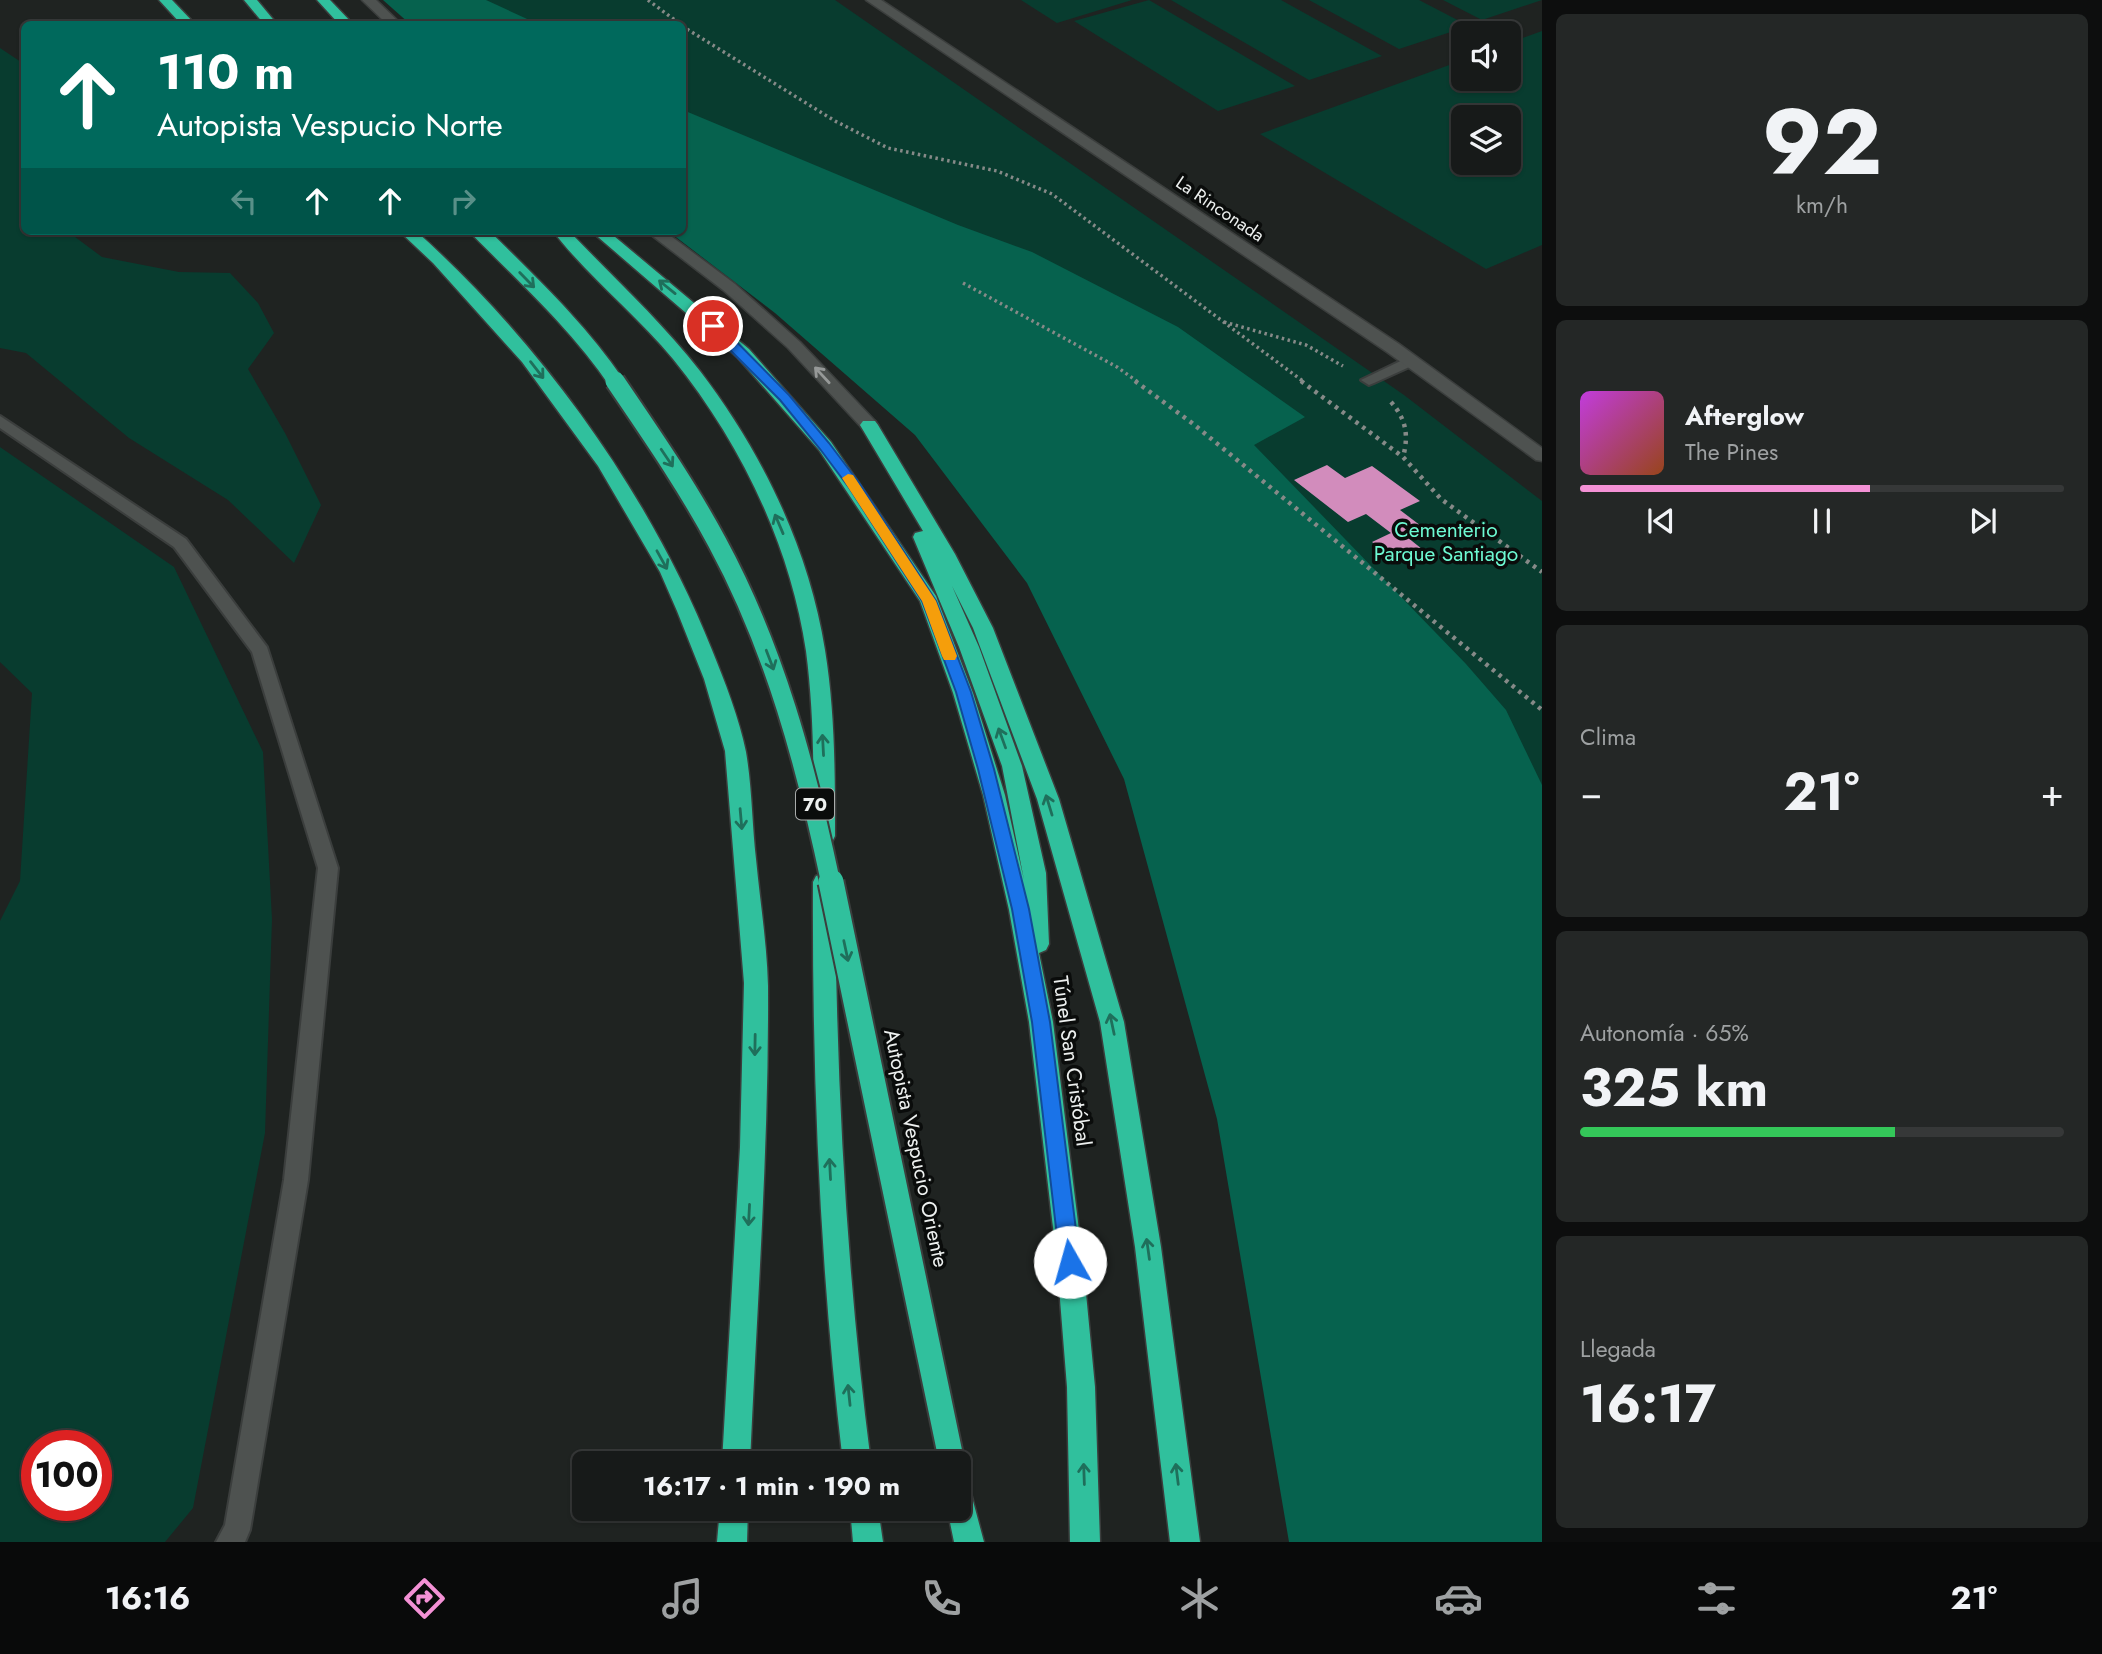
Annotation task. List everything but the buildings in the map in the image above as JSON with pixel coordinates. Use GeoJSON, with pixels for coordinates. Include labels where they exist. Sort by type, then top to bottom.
{"type":"FeatureCollection","features":[{"type":"Feature","properties":{"kind":"highway"},"geometry":{"type":"LineString","coordinates":[[165,0],[185,21]]}},
{"type":"Feature","properties":{"kind":"highway"},"geometry":{"type":"LineString","coordinates":[[186,0],[200,21]]}},
{"type":"Feature","properties":{"kind":"highway"},"geometry":{"type":"LineString","coordinates":[[250,0],[268,21]]}},
{"type":"Feature","properties":{"kind":"highway"},"geometry":{"type":"LineString","coordinates":[[323,0],[343,21]]}},
{"type":"Feature","properties":{"kind":"highway"},"geometry":{"type":"LineString","coordinates":[[411,235],[458,280],[528,358],[606,465],[664,562],[687,611],[714,679],[735,751],[756,983],[752,1147],[737,1451]]}},
{"type":"Feature","properties":{"kind":"highway","name":"Autopista Vespucio Oriente"},"geometry":{"type":"LineString","coordinates":[[483,235],[555,308],[600,359],[680,477],[719,543],[753,617],[780,686],[814,800],[950,1451]]}},
{"type":"Feature","properties":{"kind":"highway","name":"70"},"geometry":{"type":"LineString","coordinates":[[565,235],[678,355],[735,435],[789,548],[808,613],[820,686],[824,765],[823,1014],[832,1208],[855,1451]]}},
{"type":"Feature","properties":{"kind":"highway","name":"Túnel San Cristóbal"},"geometry":{"type":"LineString","coordinates":[[604,235],[699,313],[743,353],[785,397],[855,487],[929,601],[963,692],[994,795],[1020,909],[1041,1022],[1073,1290],[1081,1387],[1085,1542]]}},
{"type":"Feature","properties":{"kind":"highway"},"geometry":{"type":"LineString","coordinates":[[869,425],[964,635],[1012,766],[1035,873],[1041,1022]]}},
{"type":"Feature","properties":{"kind":"highway"},"geometry":{"type":"LineString","coordinates":[[869,425],[946,554],[983,628],[1048,799],[1112,1022],[1148,1247],[1185,1542]]}},
{"type":"Feature","properties":{"kind":"highway"},"geometry":{"type":"LineString","coordinates":[[732,1542],[733,1521]]}},
{"type":"Feature","properties":{"kind":"highway"},"geometry":{"type":"LineString","coordinates":[[866,1521],[868,1542]]}},
{"type":"Feature","properties":{"kind":"highway"},"geometry":{"type":"LineString","coordinates":[[964,1521],[969,1542]]}},
{"type":"Feature","properties":{"kind":"street"},"geometry":{"type":"LineString","coordinates":[[368,0],[391,21]]}},
{"type":"Feature","properties":{"kind":"street","name":"La Rinconada"},"geometry":{"type":"LineString","coordinates":[[872,0],[1411,361],[1542,456]]}},
{"type":"Feature","properties":{"kind":"street"},"geometry":{"type":"LineString","coordinates":[[659,235],[729,287],[794,345],[869,425]]}},
{"type":"Feature","properties":{"kind":"lane"},"geometry":{"type":"LineString","coordinates":[[1369,380],[1411,361]]}},
{"type":"Feature","properties":{"kind":"lane"},"geometry":{"type":"LineString","coordinates":[[0,421],[180,543],[261,650],[327,868],[296,1180],[237,1530],[229,1542]]}},
{"type":"Feature","properties":{"kind":"path"},"geometry":{"type":"LineString","coordinates":[[648,0],[676,21]]}},
{"type":"Feature","properties":{"kind":"path"},"geometry":{"type":"LineString","coordinates":[[686,28],[835,121],[888,148],[997,171],[1052,194],[1403,457],[1441,499],[1542,572]]}},
{"type":"Feature","properties":{"kind":"path"},"geometry":{"type":"LineString","coordinates":[[963,283],[1117,367],[1192,423],[1542,710]]}},
{"type":"Feature","properties":{"kind":"path"},"geometry":{"type":"LineString","coordinates":[[1219,321],[1306,345],[1369,380],[1402,413],[1409,439],[1403,457]]}},
{"type":"Feature","properties":{"kind":"green space"},"geometry":{"type":"Polygon","coordinates":[[[383,0],[486,0],[532,21],[407,21],[383,0]]]}},
{"type":"Feature","properties":{"kind":"green space","name":"Cementerio Parque Santiago"},"geometry":{"type":"Polygon","coordinates":[[[434,0],[835,0],[1404,395],[1542,501],[1542,996],[686,138],[686,21],[465,21],[434,0]]]}},
{"type":"Feature","properties":{"kind":"green space"},"geometry":{"type":"Polygon","coordinates":[[[1021,0],[1132,0],[1057,23],[1021,0]]]}},
{"type":"Feature","properties":{"kind":"green space"},"geometry":{"type":"Polygon","coordinates":[[[1149,0],[1295,86],[1218,111],[1074,21],[1149,0]]]}},
{"type":"Feature","properties":{"kind":"green space"},"geometry":{"type":"Polygon","coordinates":[[[1171,0],[1281,0],[1382,56],[1309,80],[1171,0]]]}},
{"type":"Feature","properties":{"kind":"green space"},"geometry":{"type":"Polygon","coordinates":[[[1309,0],[1419,0],[1459,21],[1451,21],[1451,32],[1399,49],[1309,0]]]}},
{"type":"Feature","properties":{"kind":"green space"},"geometry":{"type":"Polygon","coordinates":[[[1443,0],[1542,0],[1482,20],[1443,0]]]}},
{"type":"Feature","properties":{"kind":"green space"},"geometry":{"type":"Polygon","coordinates":[[[1542,31],[1542,245],[1486,269],[1260,134],[1451,64],[1451,91],[1521,91],[1521,39],[1542,31]]]}},
{"type":"Feature","properties":{"kind":"green space"},"geometry":{"type":"Polygon","coordinates":[[[0,48],[21,62],[21,235],[72,235],[102,257],[179,272],[230,273],[258,303],[274,333],[248,369],[285,433],[321,505],[294,563],[228,500],[129,438],[26,353],[0,348],[0,48]]]}},
{"type":"Feature","properties":{"kind":"green space"},"geometry":{"type":"Polygon","coordinates":[[[686,111],[958,225],[1032,252],[1178,327],[1305,417],[1254,445],[1466,664],[1506,710],[1542,785],[1542,1542],[1289,1542],[1217,1119],[1124,779],[1027,583],[915,435],[775,313],[673,235],[686,235],[686,111]]]}},
{"type":"Feature","properties":{"kind":"green space"},"geometry":{"type":"Polygon","coordinates":[[[0,447],[174,567],[263,752],[272,919],[265,1133],[193,1508],[165,1542],[0,1542],[0,921],[20,881],[32,693],[0,662],[0,447]]]}},
{"type":"Feature","properties":{"kind":"slow traffic"},"geometry":{"type":"LineString","coordinates":[[848,478],[929,601],[950,656]]}},
{"type":"Feature","properties":{"kind":"route"},"geometry":{"type":"LineString","coordinates":[[713,326],[785,397],[825,446],[929,601],[963,692],[994,795],[1020,909],[1041,1022],[1070,1262]]}}]}
